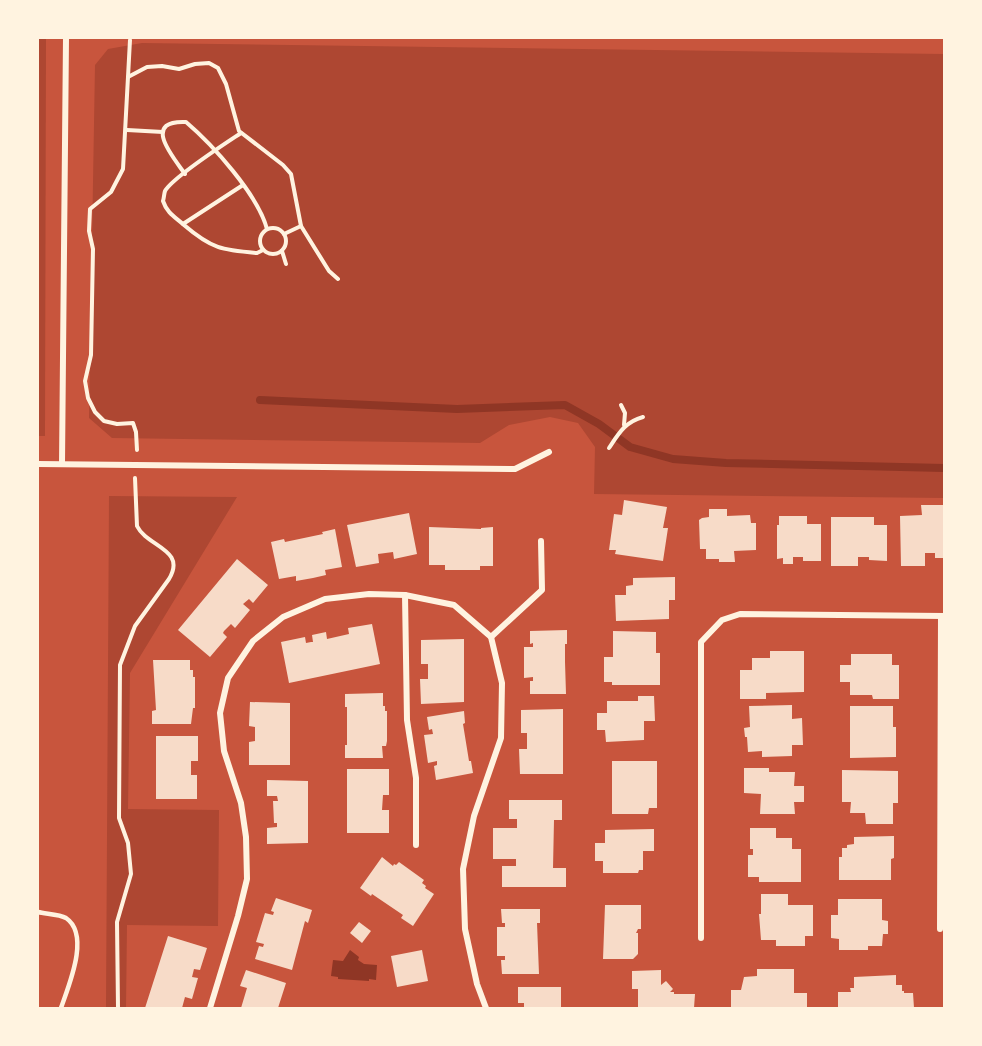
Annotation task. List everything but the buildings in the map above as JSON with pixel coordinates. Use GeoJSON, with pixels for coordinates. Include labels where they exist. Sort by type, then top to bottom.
{"type":"FeatureCollection","features":[{"type":"Feature","properties":{"kind":"street"},"geometry":{"type":"LineString","coordinates":[[62,464],[66,38]]}},
{"type":"Feature","properties":{"kind":"street"},"geometry":{"type":"LineString","coordinates":[[38,464],[515,469],[549,452]]}},
{"type":"Feature","properties":{"kind":"street"},"geometry":{"type":"LineString","coordinates":[[491,637],[542,591],[541,541]]}},
{"type":"Feature","properties":{"kind":"street"},"geometry":{"type":"LineString","coordinates":[[210,1008],[247,879],[246,837],[241,803],[224,751],[220,713],[228,678],[253,641],[283,617],[325,599],[369,594],[405,595],[454,605],[491,637],[502,683],[501,738],[474,816],[463,869],[465,929],[477,984],[486,1008]]}},
{"type":"Feature","properties":{"kind":"street"},"geometry":{"type":"LineString","coordinates":[[405,595],[407,720],[416,778],[416,845]]}},
{"type":"Feature","properties":{"kind":"street"},"geometry":{"type":"LineString","coordinates":[[701,938],[701,642],[722,620],[740,614],[943,616],[940,928]]}},
{"type":"Feature","properties":{"kind":"lane"},"geometry":{"type":"LineString","coordinates":[[38,912],[65,918],[72,927],[77,940],[78,952],[61,1008]]}},
{"type":"Feature","properties":{"kind":"path"},"geometry":{"type":"LineString","coordinates":[[118,1008],[117,922],[128,889],[131,867],[128,843],[119,818],[120,665],[135,626],[174,572],[174,565],[166,550],[146,538],[137,526],[135,464],[138,443],[133,423],[117,424],[104,421],[95,412],[88,398],[85,381],[91,355],[93,249],[89,231],[90,209],[111,192],[123,169],[127,130],[130,40]]}},
{"type":"Feature","properties":{"kind":"path"},"geometry":{"type":"LineString","coordinates":[[128,77],[147,67],[162,66],[179,69],[209,63],[218,68],[226,84],[241,133],[284,165],[291,174],[301,225],[329,271],[338,279]]}},
{"type":"Feature","properties":{"kind":"path"},"geometry":{"type":"LineString","coordinates":[[185,174],[163,140],[166,126],[172,123],[186,123],[215,150],[243,185],[267,229]]}},
{"type":"Feature","properties":{"kind":"path"},"geometry":{"type":"LineString","coordinates":[[127,130],[163,132]]}},
{"type":"Feature","properties":{"kind":"path"},"geometry":{"type":"LineString","coordinates":[[241,133],[215,150],[165,191],[163,201],[171,216],[212,247],[257,253],[263,250]]}},
{"type":"Feature","properties":{"kind":"path"},"geometry":{"type":"LineString","coordinates":[[183,224],[243,185]]}},
{"type":"Feature","properties":{"kind":"path"},"geometry":{"type":"LineString","coordinates":[[284,234],[301,225]]}},
{"type":"Feature","properties":{"kind":"path"},"geometry":{"type":"LineString","coordinates":[[275,228],[284,234],[286,244],[282,251],[273,255],[263,250],[260,239],[267,229],[275,228]]}},
{"type":"Feature","properties":{"kind":"path"},"geometry":{"type":"LineString","coordinates":[[282,251],[286,264]]}},
{"type":"Feature","properties":{"kind":"path"},"geometry":{"type":"LineString","coordinates":[[621,405],[625,413],[624,425]]}},
{"type":"Feature","properties":{"kind":"path"},"geometry":{"type":"LineString","coordinates":[[609,448],[624,425],[643,417]]}},
{"type":"Feature","properties":{"kind":"shaded area"},"geometry":{"type":"Polygon","coordinates":[[[38,38],[46,38],[45,436],[38,436],[38,38]]]}},
{"type":"Feature","properties":{"kind":"shaded area"},"geometry":{"type":"Polygon","coordinates":[[[142,43],[944,54],[944,498],[594,494],[595,447],[578,423],[550,417],[509,425],[480,443],[112,438],[89,418],[95,65],[108,49],[142,43]]]}},
{"type":"Feature","properties":{"kind":"shaded area"},"geometry":{"type":"Polygon","coordinates":[[[109,496],[237,497],[130,673],[128,809],[219,810],[218,926],[127,925],[126,1008],[106,1008],[109,496]]]}},
{"type":"Feature","properties":{"kind":"shaded area"},"geometry":{"type":"Polygon","coordinates":[[[350,950],[364,964],[377,965],[376,980],[338,979],[338,977],[331,976],[333,960],[343,961],[350,950]]]}},
{"type":"Feature","properties":{"kind":"waterway"},"geometry":{"type":"LineString","coordinates":[[260,400],[457,409],[565,405],[599,424],[630,447],[673,459],[726,463],[944,468]]}}]}
